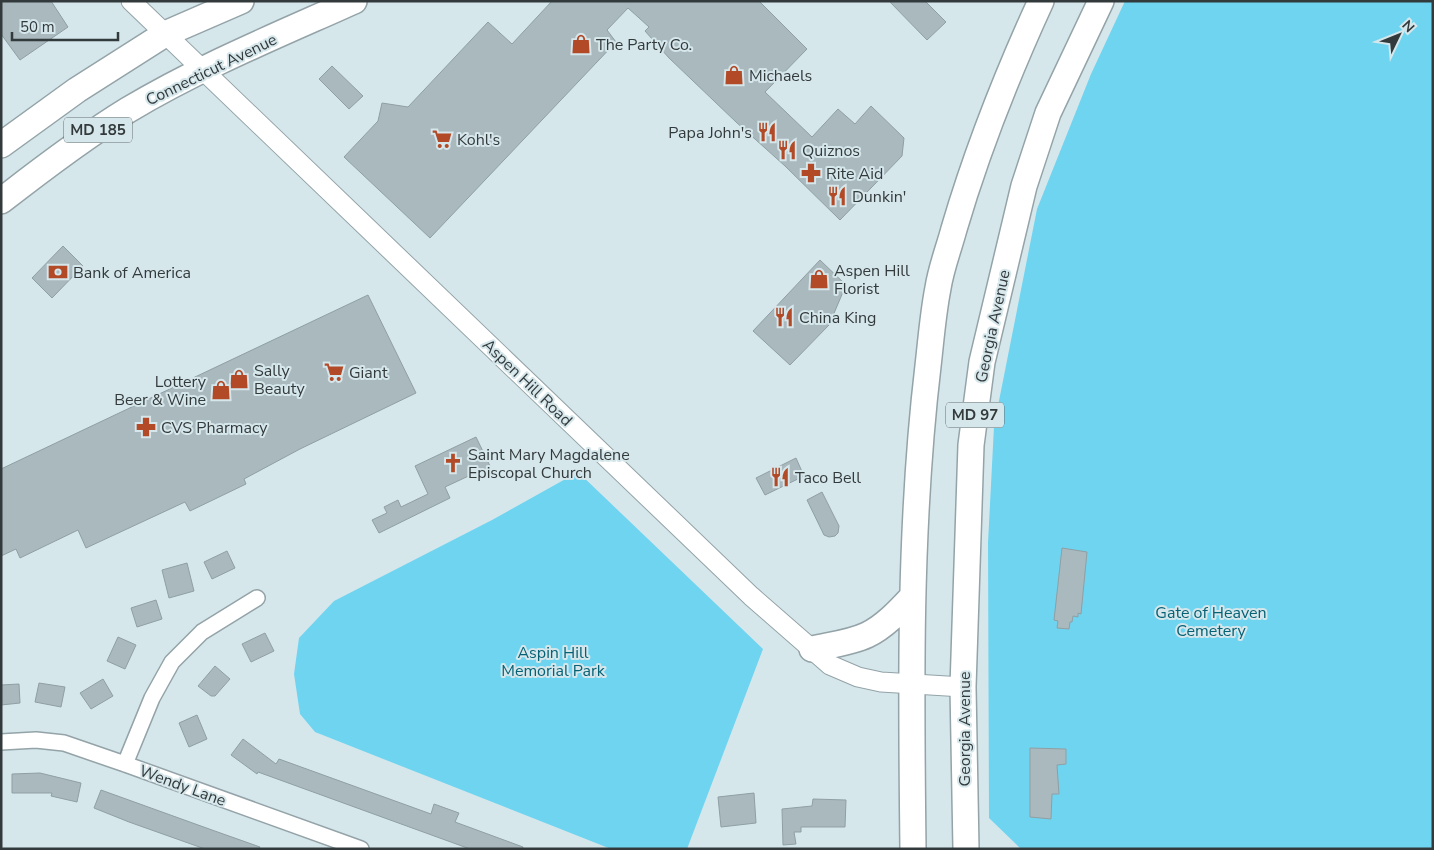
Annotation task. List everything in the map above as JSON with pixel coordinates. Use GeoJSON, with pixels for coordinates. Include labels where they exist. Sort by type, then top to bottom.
{"type":"FeatureCollection","features":[{"type":"Feature","properties":{"kind":"main road","name":"MD 185"},"geometry":{"type":"LineString","coordinates":[[1,146],[77,90],[165,34],[241,1]]}},
{"type":"Feature","properties":{"kind":"main road","name":"Connecticut Avenue"},"geometry":{"type":"LineString","coordinates":[[1,201],[122,115],[202,70],[354,1]]}},
{"type":"Feature","properties":{"kind":"main road","name":"MD 97"},"geometry":{"type":"LineString","coordinates":[[912,849],[912,597],[920,433],[938,286],[964,196],[977,160],[1014,60],[1041,1]]}},
{"type":"Feature","properties":{"kind":"main road","name":"Georgia Avenue"},"geometry":{"type":"LineString","coordinates":[[966,849],[963,687],[971,445],[982,362],[1024,186],[1048,112],[1101,1]]}},
{"type":"Feature","properties":{"kind":"main road"},"geometry":{"type":"LineString","coordinates":[[812,649],[867,635],[895,614],[912,597]]}},
{"type":"Feature","properties":{"kind":"street","name":"Aspen Hill Road"},"geometry":{"type":"LineString","coordinates":[[130,1],[751,596],[830,664],[858,677],[881,682],[963,687]]}},
{"type":"Feature","properties":{"kind":"street"},"geometry":{"type":"LineString","coordinates":[[124,764],[152,698],[172,662],[202,632],[257,598]]}},
{"type":"Feature","properties":{"kind":"street","name":"Wendy Lane"},"geometry":{"type":"LineString","coordinates":[[1,742],[36,740],[64,744],[361,849]]}},
{"type":"Feature","properties":{"kind":"green space","name":"Gate of Heaven Cemetery"},"geometry":{"type":"Polygon","coordinates":[[[1125,1],[1433,1],[1433,849],[1021,849],[989,818],[988,543],[994,426],[1037,209],[1091,74],[1125,1]]]}},
{"type":"Feature","properties":{"kind":"green space","name":"Aspin Hill Memorial Park"},"geometry":{"type":"Polygon","coordinates":[[[578,472],[763,649],[687,849],[611,849],[315,732],[300,714],[294,674],[299,638],[334,601],[492,520],[578,472]]]}},
{"type":"Feature","properties":{"kind":"building"},"geometry":{"type":"Polygon","coordinates":[[[1,1],[51,1],[68,27],[20,60],[1,34],[1,1]]]}},
{"type":"Feature","properties":{"kind":"building"},"geometry":{"type":"Polygon","coordinates":[[[552,1],[759,1],[807,49],[765,92],[812,137],[838,109],[855,124],[871,106],[904,138],[902,156],[840,220],[669,58],[645,31],[649,27],[628,8],[607,30],[616,42],[430,238],[344,157],[378,121],[382,103],[408,107],[488,22],[512,44],[552,1]]]}},
{"type":"Feature","properties":{"kind":"building"},"geometry":{"type":"Polygon","coordinates":[[[889,1],[925,1],[946,22],[927,40],[889,1]]]}},
{"type":"Feature","properties":{"kind":"building"},"geometry":{"type":"Polygon","coordinates":[[[332,66],[363,96],[349,109],[319,79],[332,66]]]}},
{"type":"Feature","properties":{"kind":"building","name":"Bank of America"},"geometry":{"type":"Polygon","coordinates":[[[63,246],[83,266],[52,298],[32,278],[63,246]]]}},
{"type":"Feature","properties":{"kind":"building"},"geometry":{"type":"Polygon","coordinates":[[[820,260],[846,285],[829,325],[790,365],[753,331],[820,260]]]}},
{"type":"Feature","properties":{"kind":"building"},"geometry":{"type":"Polygon","coordinates":[[[368,295],[416,393],[300,449],[244,479],[246,484],[190,511],[185,502],[86,548],[78,530],[20,558],[16,549],[1,556],[1,469],[368,295]]]}},
{"type":"Feature","properties":{"kind":"building"},"geometry":{"type":"Polygon","coordinates":[[[476,437],[490,466],[445,487],[450,498],[379,533],[372,520],[387,513],[384,507],[398,500],[401,507],[428,494],[415,466],[476,437]]]}},
{"type":"Feature","properties":{"kind":"building","name":"Taco Bell"},"geometry":{"type":"Polygon","coordinates":[[[796,458],[804,476],[765,495],[756,478],[796,458]]]}},
{"type":"Feature","properties":{"kind":"building"},"geometry":{"type":"Polygon","coordinates":[[[822,492],[839,526],[838,533],[835,536],[829,537],[824,535],[807,500],[822,492]]]}},
{"type":"Feature","properties":{"kind":"building"},"geometry":{"type":"Polygon","coordinates":[[[1062,548],[1087,552],[1081,614],[1078,613],[1078,617],[1073,616],[1069,629],[1057,628],[1058,621],[1054,620],[1062,548]]]}},
{"type":"Feature","properties":{"kind":"building"},"geometry":{"type":"Polygon","coordinates":[[[227,551],[235,568],[212,579],[204,562],[227,551]]]}},
{"type":"Feature","properties":{"kind":"building"},"geometry":{"type":"Polygon","coordinates":[[[187,563],[194,591],[169,598],[162,570],[187,563]]]}},
{"type":"Feature","properties":{"kind":"building"},"geometry":{"type":"Polygon","coordinates":[[[156,600],[162,619],[137,627],[131,608],[156,600]]]}},
{"type":"Feature","properties":{"kind":"building"},"geometry":{"type":"Polygon","coordinates":[[[265,633],[274,651],[251,662],[242,644],[265,633]]]}},
{"type":"Feature","properties":{"kind":"building"},"geometry":{"type":"Polygon","coordinates":[[[118,637],[136,645],[125,669],[107,661],[118,637]]]}},
{"type":"Feature","properties":{"kind":"building"},"geometry":{"type":"Polygon","coordinates":[[[215,666],[230,679],[215,696],[211,696],[198,686],[215,666]]]}},
{"type":"Feature","properties":{"kind":"building"},"geometry":{"type":"Polygon","coordinates":[[[103,679],[113,696],[91,709],[80,693],[103,679]]]}},
{"type":"Feature","properties":{"kind":"building"},"geometry":{"type":"Polygon","coordinates":[[[39,683],[65,687],[61,707],[35,702],[39,683]]]}},
{"type":"Feature","properties":{"kind":"building"},"geometry":{"type":"Polygon","coordinates":[[[19,684],[20,703],[1,705],[1,685],[19,684]]]}},
{"type":"Feature","properties":{"kind":"building"},"geometry":{"type":"Polygon","coordinates":[[[197,715],[207,739],[189,747],[179,723],[197,715]]]}},
{"type":"Feature","properties":{"kind":"building"},"geometry":{"type":"Polygon","coordinates":[[[243,739],[276,764],[279,759],[431,814],[434,804],[459,813],[455,822],[523,847],[523,849],[470,849],[258,772],[257,774],[231,755],[243,739]]]}},
{"type":"Feature","properties":{"kind":"building"},"geometry":{"type":"Polygon","coordinates":[[[1030,748],[1066,749],[1066,764],[1057,765],[1059,794],[1052,794],[1051,819],[1030,817],[1030,748]]]}},
{"type":"Feature","properties":{"kind":"building"},"geometry":{"type":"Polygon","coordinates":[[[40,773],[81,783],[77,802],[51,796],[52,793],[12,793],[12,774],[40,773]]]}},
{"type":"Feature","properties":{"kind":"building"},"geometry":{"type":"Polygon","coordinates":[[[101,790],[260,847],[259,849],[205,849],[129,822],[94,808],[101,790]]]}},
{"type":"Feature","properties":{"kind":"building"},"geometry":{"type":"Polygon","coordinates":[[[754,793],[756,823],[721,827],[718,797],[754,793]]]}},
{"type":"Feature","properties":{"kind":"building"},"geometry":{"type":"Polygon","coordinates":[[[813,799],[846,800],[845,827],[801,827],[801,832],[794,832],[796,844],[783,845],[782,809],[812,806],[813,799]]]}},
{"type":"Feature","properties":{"kind":"place","name":"The Party Co."},"geometry":{"type":"Point","coordinates":[581,44]}},
{"type":"Feature","properties":{"kind":"place","name":"Michaels"},"geometry":{"type":"Point","coordinates":[734,75]}},
{"type":"Feature","properties":{"kind":"place","name":"Papa John's"},"geometry":{"type":"Point","coordinates":[767,132]}},
{"type":"Feature","properties":{"kind":"place","name":"Kohl's"},"geometry":{"type":"Point","coordinates":[442,139]}},
{"type":"Feature","properties":{"kind":"place","name":"Quiznos"},"geometry":{"type":"Point","coordinates":[787,150]}},
{"type":"Feature","properties":{"kind":"place","name":"Rite Aid"},"geometry":{"type":"Point","coordinates":[811,173]}},
{"type":"Feature","properties":{"kind":"place","name":"Dunkin'"},"geometry":{"type":"Point","coordinates":[837,196]}},
{"type":"Feature","properties":{"kind":"place","name":"Bank of America"},"geometry":{"type":"Point","coordinates":[58,272]}},
{"type":"Feature","properties":{"kind":"place","name":"Aspen Hill Florist"},"geometry":{"type":"Point","coordinates":[819,279]}},
{"type":"Feature","properties":{"kind":"place","name":"China King"},"geometry":{"type":"Point","coordinates":[784,317]}},
{"type":"Feature","properties":{"kind":"place","name":"Giant"},"geometry":{"type":"Point","coordinates":[334,372]}},
{"type":"Feature","properties":{"kind":"place","name":"Sally Beauty"},"geometry":{"type":"Point","coordinates":[239,379]}},
{"type":"Feature","properties":{"kind":"place","name":"Lottery Beer & Wine"},"geometry":{"type":"Point","coordinates":[221,390]}},
{"type":"Feature","properties":{"kind":"place","name":"CVS Pharmacy"},"geometry":{"type":"Point","coordinates":[146,427]}},
{"type":"Feature","properties":{"kind":"place","name":"Saint Mary Magdalene Episcopal Church"},"geometry":{"type":"Point","coordinates":[453,463]}},
{"type":"Feature","properties":{"kind":"place","name":"Taco Bell"},"geometry":{"type":"Point","coordinates":[780,477]}}]}
